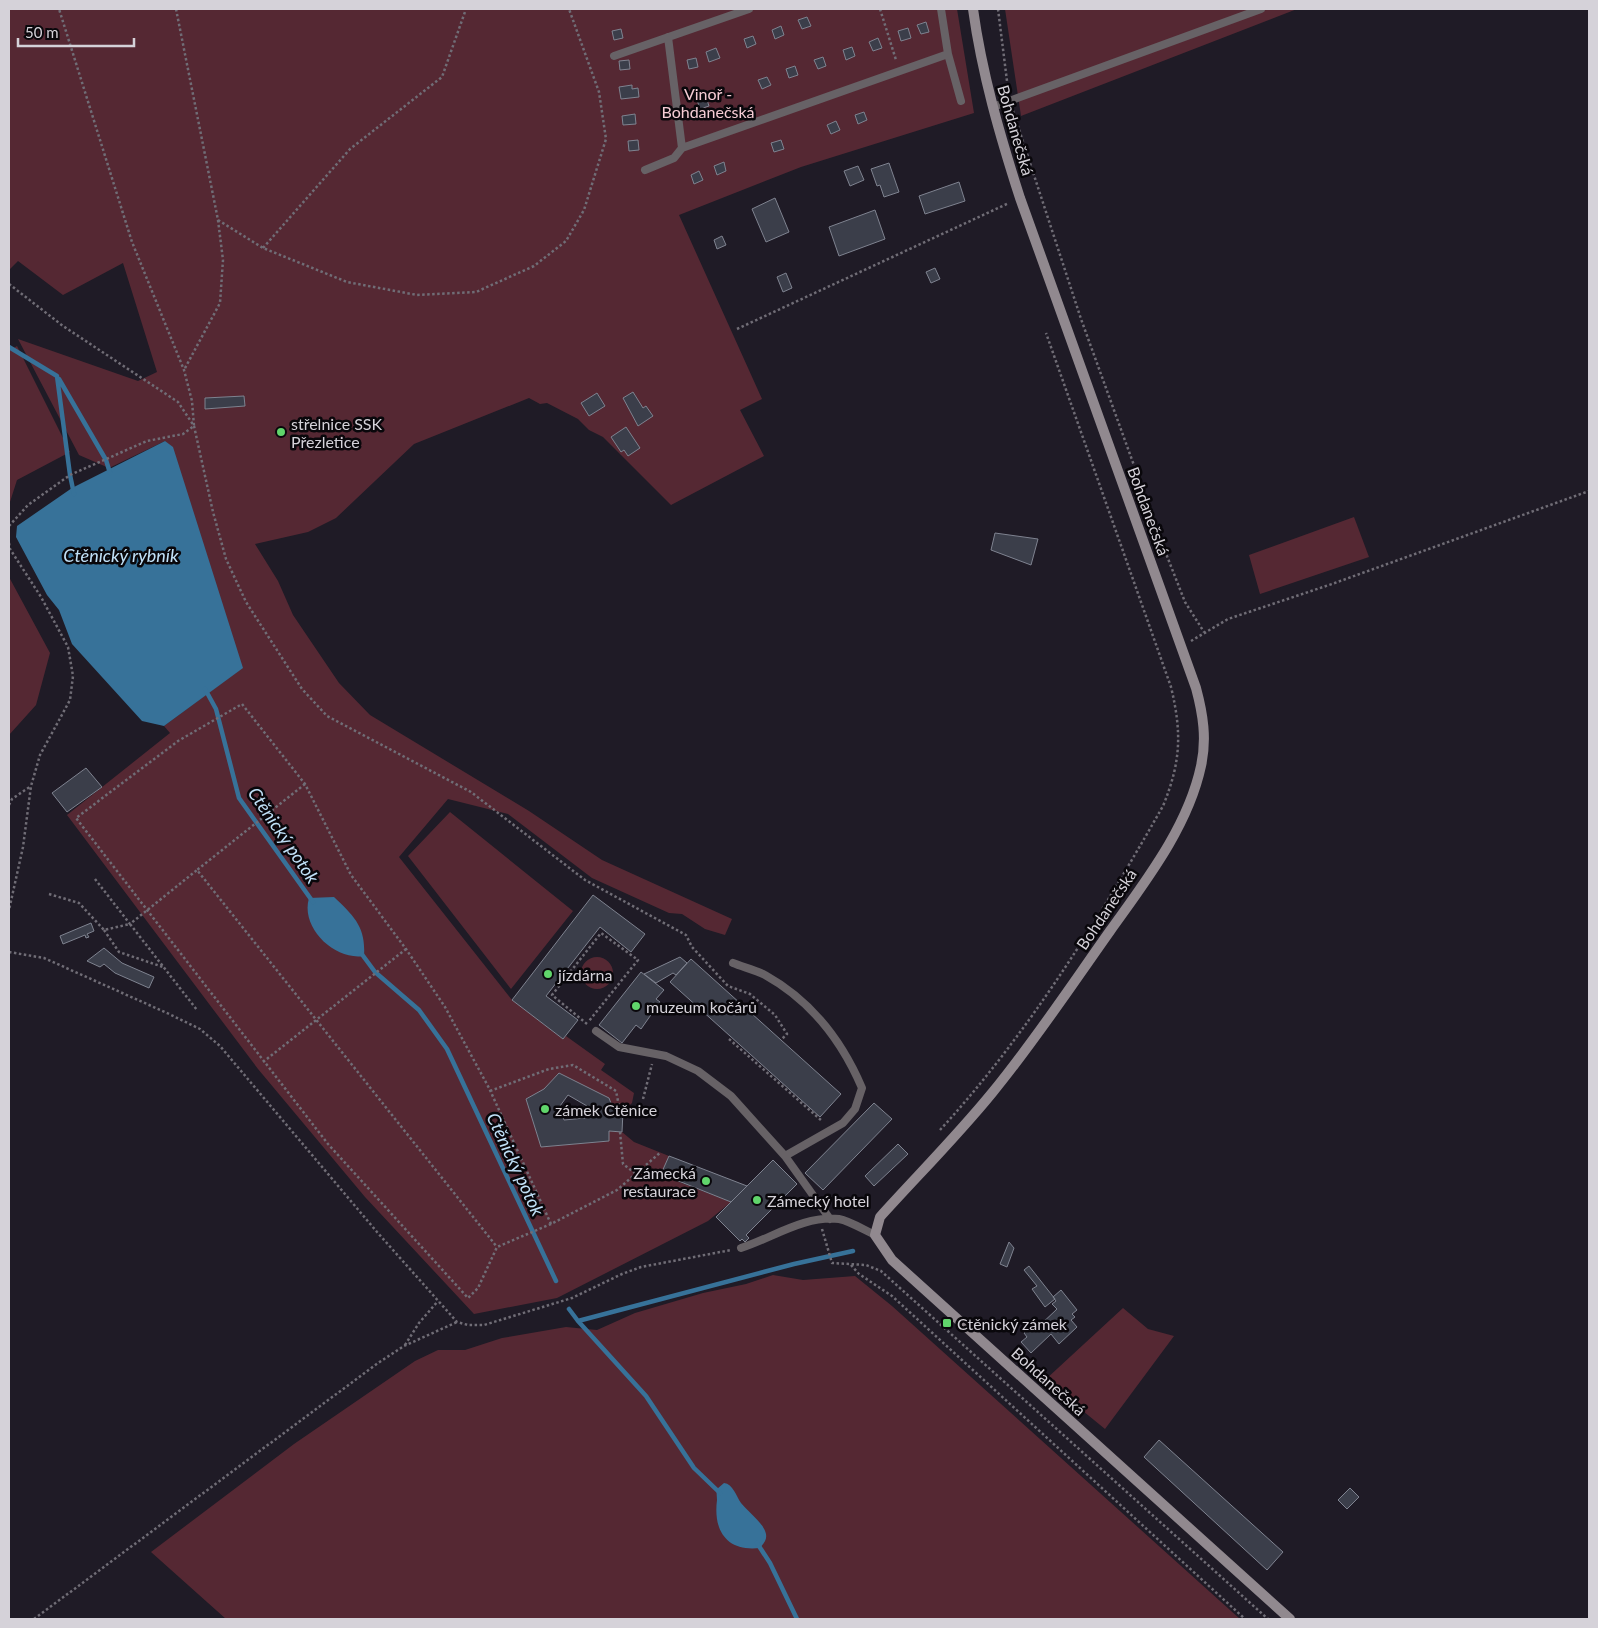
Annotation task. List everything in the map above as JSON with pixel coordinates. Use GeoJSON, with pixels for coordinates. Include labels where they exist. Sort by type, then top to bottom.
{"type":"FeatureCollection","features":[{"type":"Feature","properties":{"kind":"street","name":"Bohdanečská"},"geometry":{"type":"LineString","coordinates":[[974,9],[978,44],[993,106],[1020,198],[1182,647],[1203,714],[1204,739],[1201,766],[1193,792],[1173,834],[1135,895],[1036,1036],[991,1094],[880,1217],[875,1235],[892,1260],[1290,1619]]}},
{"type":"Feature","properties":{"kind":"lane"},"geometry":{"type":"LineString","coordinates":[[614,56],[749,9]]}},
{"type":"Feature","properties":{"kind":"lane"},"geometry":{"type":"LineString","coordinates":[[941,9],[948,54],[961,101]]}},
{"type":"Feature","properties":{"kind":"lane"},"geometry":{"type":"LineString","coordinates":[[993,106],[1261,9]]}},
{"type":"Feature","properties":{"kind":"lane"},"geometry":{"type":"LineString","coordinates":[[668,37],[682,148]]}},
{"type":"Feature","properties":{"kind":"lane"},"geometry":{"type":"LineString","coordinates":[[645,170],[674,158],[682,148],[948,54]]}},
{"type":"Feature","properties":{"kind":"lane"},"geometry":{"type":"LineString","coordinates":[[733,963],[764,974],[804,1001],[832,1034],[862,1088],[855,1109],[843,1123],[785,1156]]}},
{"type":"Feature","properties":{"kind":"lane"},"geometry":{"type":"LineString","coordinates":[[596,1031],[619,1047],[666,1056],[698,1071],[730,1096],[785,1156],[830,1219]]}},
{"type":"Feature","properties":{"kind":"lane"},"geometry":{"type":"LineString","coordinates":[[741,1248],[797,1226],[819,1220],[840,1219],[875,1235]]}},
{"type":"Feature","properties":{"kind":"path"},"geometry":{"type":"LineString","coordinates":[[59,9],[132,242],[164,326],[184,370],[192,401],[194,426],[213,512],[230,568],[246,602],[302,689],[328,716],[471,792],[585,880],[686,935],[692,947],[728,986],[750,994],[775,1015],[787,1034],[781,1040]]}},
{"type":"Feature","properties":{"kind":"path"},"geometry":{"type":"LineString","coordinates":[[176,9],[218,220],[223,260],[220,303],[184,370]]}},
{"type":"Feature","properties":{"kind":"path"},"geometry":{"type":"LineString","coordinates":[[263,248],[350,149],[442,77],[466,9]]}},
{"type":"Feature","properties":{"kind":"path"},"geometry":{"type":"LineString","coordinates":[[218,220],[263,248],[347,282],[417,295],[476,292],[534,266],[566,241],[584,210],[606,139],[599,92],[569,9]]}},
{"type":"Feature","properties":{"kind":"path"},"geometry":{"type":"LineString","coordinates":[[880,9],[899,71]]}},
{"type":"Feature","properties":{"kind":"path"},"geometry":{"type":"LineString","coordinates":[[998,9],[1009,100],[1081,318],[1165,550],[1186,602],[1204,632]]}},
{"type":"Feature","properties":{"kind":"path"},"geometry":{"type":"LineString","coordinates":[[737,329],[1020,198]]}},
{"type":"Feature","properties":{"kind":"path"},"geometry":{"type":"LineString","coordinates":[[9,284],[62,326],[178,402],[194,426]]}},
{"type":"Feature","properties":{"kind":"path"},"geometry":{"type":"LineString","coordinates":[[940,1130],[995,1066],[1084,941],[1162,806],[1172,784],[1180,747],[1180,727],[1171,687],[1046,332]]}},
{"type":"Feature","properties":{"kind":"path"},"geometry":{"type":"LineString","coordinates":[[9,526],[28,505],[70,476],[147,440],[183,434],[194,426]]}},
{"type":"Feature","properties":{"kind":"path"},"geometry":{"type":"LineString","coordinates":[[1182,647],[1228,619],[1350,578],[1589,491]]}},
{"type":"Feature","properties":{"kind":"path"},"geometry":{"type":"LineString","coordinates":[[9,543],[10,549],[41,597],[68,647],[73,676],[70,700],[40,755],[31,786],[23,847],[9,910]]}},
{"type":"Feature","properties":{"kind":"path"},"geometry":{"type":"LineString","coordinates":[[551,1224],[490,1091],[445,1007],[406,949],[351,875],[305,784],[242,704],[178,741],[76,818],[328,1144],[468,1298],[478,1288],[497,1247],[551,1224],[617,1190],[661,1152]]}},
{"type":"Feature","properties":{"kind":"path"},"geometry":{"type":"LineString","coordinates":[[104,930],[130,924],[305,784]]}},
{"type":"Feature","properties":{"kind":"path"},"geometry":{"type":"LineString","coordinates":[[9,805],[12,799],[31,786]]}},
{"type":"Feature","properties":{"kind":"path"},"geometry":{"type":"LineString","coordinates":[[197,870],[497,1247]]}},
{"type":"Feature","properties":{"kind":"path"},"geometry":{"type":"LineString","coordinates":[[94,879],[197,1010]]}},
{"type":"Feature","properties":{"kind":"path"},"geometry":{"type":"LineString","coordinates":[[49,894],[79,903],[104,930],[119,952],[163,967]]}},
{"type":"Feature","properties":{"kind":"path"},"geometry":{"type":"LineString","coordinates":[[587,1024],[638,960],[601,933],[552,995],[587,1024],[596,1031]]}},
{"type":"Feature","properties":{"kind":"path"},"geometry":{"type":"LineString","coordinates":[[263,1062],[406,949]]}},
{"type":"Feature","properties":{"kind":"path"},"geometry":{"type":"LineString","coordinates":[[9,952],[44,958],[168,1013],[200,1030],[220,1046],[458,1322],[468,1325],[484,1325],[572,1298],[641,1267],[741,1248]]}},
{"type":"Feature","properties":{"kind":"path"},"geometry":{"type":"LineString","coordinates":[[729,1039],[824,1122]]}},
{"type":"Feature","properties":{"kind":"path"},"geometry":{"type":"LineString","coordinates":[[490,1091],[549,1069],[573,1065],[616,1091],[620,1111]]}},
{"type":"Feature","properties":{"kind":"path"},"geometry":{"type":"LineString","coordinates":[[643,1099],[651,1067]]}},
{"type":"Feature","properties":{"kind":"path"},"geometry":{"type":"LineString","coordinates":[[620,1132],[623,1164],[635,1174]]}},
{"type":"Feature","properties":{"kind":"path"},"geometry":{"type":"LineString","coordinates":[[819,1220],[830,1259],[834,1264],[874,1267],[881,1271],[1268,1619]]}},
{"type":"Feature","properties":{"kind":"path"},"geometry":{"type":"LineString","coordinates":[[851,1265],[859,1274],[892,1296],[1245,1619]]}},
{"type":"Feature","properties":{"kind":"path"},"geometry":{"type":"LineString","coordinates":[[404,1346],[419,1323],[438,1301]]}},
{"type":"Feature","properties":{"kind":"path"},"geometry":{"type":"LineString","coordinates":[[34,1619],[404,1346],[458,1322]]}},
{"type":"Feature","properties":{"kind":"green space","name":"Vinoř - Bohdanečská"},"geometry":{"type":"Polygon","coordinates":[[[9,9],[957,9],[974,113],[801,167],[679,215],[762,399],[740,410],[764,456],[671,505],[603,437],[589,430],[578,419],[547,403],[540,404],[529,398],[414,444],[336,518],[308,532],[255,544],[278,581],[293,615],[339,683],[370,715],[529,811],[602,860],[732,919],[725,935],[705,929],[682,914],[669,913],[592,878],[508,814],[448,799],[399,857],[512,1000],[563,1039],[566,1036],[605,1064],[601,1070],[634,1093],[632,1103],[623,1111],[614,1111],[609,1098],[559,1073],[544,1089],[526,1099],[541,1147],[609,1141],[609,1131],[622,1132],[634,1142],[669,1156],[661,1175],[731,1202],[708,1221],[557,1298],[474,1314],[365,1197],[258,1069],[67,815],[170,733],[164,726],[242,668],[165,441],[109,468],[79,455],[18,339],[138,381],[157,372],[123,263],[63,295],[18,261],[9,270],[9,9]],[[244,396],[205,398],[205,409],[245,406],[244,396]]]}},
{"type":"Feature","properties":{"kind":"green space"},"geometry":{"type":"Polygon","coordinates":[[[1005,9],[1297,9],[1021,116],[1005,9]]]}},
{"type":"Feature","properties":{"kind":"green space"},"geometry":{"type":"Polygon","coordinates":[[[17,346],[70,452],[17,480],[9,505],[9,351],[17,346]]]}},
{"type":"Feature","properties":{"kind":"green space"},"geometry":{"type":"Polygon","coordinates":[[[1354,517],[1369,557],[1260,594],[1249,555],[1354,517]]]}},
{"type":"Feature","properties":{"kind":"green space"},"geometry":{"type":"Polygon","coordinates":[[[9,577],[50,653],[36,705],[9,735],[9,577]]]}},
{"type":"Feature","properties":{"kind":"green space"},"geometry":{"type":"Polygon","coordinates":[[[450,812],[573,911],[511,989],[408,856],[450,812]]]}},
{"type":"Feature","properties":{"kind":"green space"},"geometry":{"type":"Polygon","coordinates":[[[597,957],[609,961],[613,973],[609,985],[597,989],[585,985],[581,973],[585,961],[597,957]]]}},
{"type":"Feature","properties":{"kind":"green space"},"geometry":{"type":"Polygon","coordinates":[[[773,1275],[803,1280],[855,1276],[892,1306],[1240,1619],[226,1619],[151,1552],[294,1444],[415,1361],[438,1350],[465,1350],[502,1338],[566,1327],[597,1330],[635,1313],[703,1293],[746,1284],[773,1275]]]}},
{"type":"Feature","properties":{"kind":"green space"},"geometry":{"type":"Polygon","coordinates":[[[1123,1308],[1148,1329],[1174,1336],[1105,1429],[1045,1380],[1123,1308]]]}},
{"type":"Feature","properties":{"kind":"water","name":"Ctěnický rybník"},"geometry":{"type":"Polygon","coordinates":[[[165,441],[173,447],[243,668],[164,726],[142,721],[72,644],[59,610],[47,595],[16,537],[17,526],[72,488],[165,441]]]}},
{"type":"Feature","properties":{"kind":"water"},"geometry":{"type":"Polygon","coordinates":[[[334,897],[353,916],[361,930],[364,956],[353,956],[331,948],[315,931],[308,909],[309,898],[334,897]]]}},
{"type":"Feature","properties":{"kind":"water"},"geometry":{"type":"Polygon","coordinates":[[[724,1483],[732,1488],[741,1503],[765,1530],[766,1538],[760,1548],[739,1547],[731,1543],[720,1530],[716,1511],[717,1489],[724,1483]]]}},
{"type":"Feature","properties":{"kind":"building"},"geometry":{"type":"Polygon","coordinates":[[[807,17],[811,26],[802,29],[798,20],[807,17]]]}},
{"type":"Feature","properties":{"kind":"building"},"geometry":{"type":"Polygon","coordinates":[[[926,22],[929,32],[921,34],[917,25],[926,22]]]}},
{"type":"Feature","properties":{"kind":"building"},"geometry":{"type":"Polygon","coordinates":[[[781,26],[784,35],[775,39],[772,30],[781,26]]]}},
{"type":"Feature","properties":{"kind":"building"},"geometry":{"type":"Polygon","coordinates":[[[908,28],[911,38],[901,41],[898,31],[908,28]]]}},
{"type":"Feature","properties":{"kind":"building"},"geometry":{"type":"Polygon","coordinates":[[[621,29],[623,38],[614,40],[612,31],[621,29]]]}},
{"type":"Feature","properties":{"kind":"building"},"geometry":{"type":"Polygon","coordinates":[[[753,36],[756,44],[747,48],[744,39],[753,36]]]}},
{"type":"Feature","properties":{"kind":"building"},"geometry":{"type":"Polygon","coordinates":[[[878,38],[882,48],[873,51],[869,42],[878,38]]]}},
{"type":"Feature","properties":{"kind":"building"},"geometry":{"type":"Polygon","coordinates":[[[852,47],[855,56],[846,60],[843,50],[852,47]]]}},
{"type":"Feature","properties":{"kind":"building"},"geometry":{"type":"Polygon","coordinates":[[[716,48],[720,58],[709,62],[706,52],[716,48]]]}},
{"type":"Feature","properties":{"kind":"building"},"geometry":{"type":"Polygon","coordinates":[[[823,57],[826,66],[818,69],[814,60],[823,57]]]}},
{"type":"Feature","properties":{"kind":"building"},"geometry":{"type":"Polygon","coordinates":[[[696,58],[698,67],[689,69],[687,60],[696,58]]]}},
{"type":"Feature","properties":{"kind":"building"},"geometry":{"type":"Polygon","coordinates":[[[629,60],[630,69],[620,70],[619,61],[629,60]]]}},
{"type":"Feature","properties":{"kind":"building"},"geometry":{"type":"Polygon","coordinates":[[[795,66],[798,75],[789,78],[786,69],[795,66]]]}},
{"type":"Feature","properties":{"kind":"building"},"geometry":{"type":"Polygon","coordinates":[[[767,77],[771,85],[762,89],[758,80],[767,77]]]}},
{"type":"Feature","properties":{"kind":"building"},"geometry":{"type":"Polygon","coordinates":[[[632,85],[632,89],[638,88],[639,97],[621,99],[619,87],[632,85]]]}},
{"type":"Feature","properties":{"kind":"building"},"geometry":{"type":"Polygon","coordinates":[[[706,97],[709,106],[700,109],[697,100],[706,97]]]}},
{"type":"Feature","properties":{"kind":"building"},"geometry":{"type":"Polygon","coordinates":[[[864,112],[867,120],[858,124],[855,115],[864,112]]]}},
{"type":"Feature","properties":{"kind":"building"},"geometry":{"type":"Polygon","coordinates":[[[635,114],[636,124],[623,125],[622,116],[635,114]]]}},
{"type":"Feature","properties":{"kind":"building"},"geometry":{"type":"Polygon","coordinates":[[[836,121],[840,130],[831,134],[827,125],[836,121]]]}},
{"type":"Feature","properties":{"kind":"building"},"geometry":{"type":"Polygon","coordinates":[[[638,140],[639,150],[629,151],[628,141],[638,140]]]}},
{"type":"Feature","properties":{"kind":"building"},"geometry":{"type":"Polygon","coordinates":[[[781,140],[784,149],[774,152],[771,143],[781,140]]]}},
{"type":"Feature","properties":{"kind":"building"},"geometry":{"type":"Polygon","coordinates":[[[724,162],[726,171],[717,175],[714,166],[724,162]]]}},
{"type":"Feature","properties":{"kind":"building"},"geometry":{"type":"Polygon","coordinates":[[[889,163],[899,192],[884,197],[880,185],[877,186],[871,169],[889,163]]]}},
{"type":"Feature","properties":{"kind":"building"},"geometry":{"type":"Polygon","coordinates":[[[858,166],[864,180],[850,186],[844,171],[858,166]]]}},
{"type":"Feature","properties":{"kind":"building"},"geometry":{"type":"Polygon","coordinates":[[[699,171],[703,180],[694,184],[691,175],[699,171]]]}},
{"type":"Feature","properties":{"kind":"building"},"geometry":{"type":"Polygon","coordinates":[[[959,182],[965,201],[925,214],[919,196],[959,182]]]}},
{"type":"Feature","properties":{"kind":"building"},"geometry":{"type":"Polygon","coordinates":[[[775,198],[789,232],[766,242],[752,209],[775,198]]]}},
{"type":"Feature","properties":{"kind":"building"},"geometry":{"type":"Polygon","coordinates":[[[875,210],[885,239],[839,256],[829,227],[875,210]]]}},
{"type":"Feature","properties":{"kind":"building"},"geometry":{"type":"Polygon","coordinates":[[[722,236],[726,245],[717,249],[714,240],[722,236]]]}},
{"type":"Feature","properties":{"kind":"building"},"geometry":{"type":"Polygon","coordinates":[[[935,268],[940,279],[931,283],[926,272],[935,268]]]}},
{"type":"Feature","properties":{"kind":"building"},"geometry":{"type":"Polygon","coordinates":[[[786,273],[792,288],[783,292],[777,277],[786,273]]]}},
{"type":"Feature","properties":{"kind":"building"},"geometry":{"type":"Polygon","coordinates":[[[633,392],[643,408],[646,406],[653,416],[638,426],[623,398],[633,392]]]}},
{"type":"Feature","properties":{"kind":"building"},"geometry":{"type":"Polygon","coordinates":[[[597,393],[605,406],[589,416],[581,403],[597,393]]]}},
{"type":"Feature","properties":{"kind":"building"},"geometry":{"type":"Polygon","coordinates":[[[244,396],[245,406],[205,409],[205,398],[244,396]]]}},
{"type":"Feature","properties":{"kind":"building"},"geometry":{"type":"Polygon","coordinates":[[[626,427],[640,448],[628,456],[624,450],[621,452],[611,437],[626,427]]]}},
{"type":"Feature","properties":{"kind":"building"},"geometry":{"type":"Polygon","coordinates":[[[995,533],[1038,539],[1031,565],[991,550],[995,533]]]}},
{"type":"Feature","properties":{"kind":"building"},"geometry":{"type":"Polygon","coordinates":[[[86,768],[102,787],[67,812],[52,793],[86,768]]]}},
{"type":"Feature","properties":{"kind":"building","name":"jízdárna"},"geometry":{"type":"Polygon","coordinates":[[[593,895],[645,934],[631,952],[600,927],[546,996],[578,1020],[563,1039],[512,1000],[593,895]]]}},
{"type":"Feature","properties":{"kind":"building"},"geometry":{"type":"Polygon","coordinates":[[[91,923],[94,931],[87,934],[89,937],[86,938],[85,935],[63,944],[60,936],[91,923]]]}},
{"type":"Feature","properties":{"kind":"building"},"geometry":{"type":"Polygon","coordinates":[[[104,948],[122,963],[154,977],[149,988],[115,973],[104,964],[100,967],[87,961],[104,948]]]}},
{"type":"Feature","properties":{"kind":"building"},"geometry":{"type":"Polygon","coordinates":[[[680,957],[687,963],[676,975],[673,973],[656,983],[644,974],[680,957]]]}},
{"type":"Feature","properties":{"kind":"building"},"geometry":{"type":"Polygon","coordinates":[[[691,959],[841,1094],[820,1117],[670,982],[691,959]]]}},
{"type":"Feature","properties":{"kind":"building","name":"muzeum kočárů"},"geometry":{"type":"Polygon","coordinates":[[[641,972],[664,990],[656,999],[660,1002],[641,1029],[636,1025],[622,1043],[599,1025],[641,972]]]}},
{"type":"Feature","properties":{"kind":"building","name":"zámek Ctěnice"},"geometry":{"type":"Polygon","coordinates":[[[559,1073],[609,1098],[614,1111],[623,1111],[622,1132],[609,1131],[609,1141],[541,1147],[526,1099],[544,1089],[559,1073]],[[568,1095],[560,1106],[564,1120],[585,1118],[587,1106],[568,1095]]]}},
{"type":"Feature","properties":{"kind":"building"},"geometry":{"type":"Polygon","coordinates":[[[874,1103],[892,1119],[823,1190],[805,1173],[874,1103]]]}},
{"type":"Feature","properties":{"kind":"building"},"geometry":{"type":"Polygon","coordinates":[[[898,1144],[908,1154],[874,1186],[865,1176],[898,1144]]]}},
{"type":"Feature","properties":{"kind":"building","name":"Zámecká restaurace"},"geometry":{"type":"Polygon","coordinates":[[[669,1156],[747,1186],[731,1202],[661,1174],[669,1156]]]}},
{"type":"Feature","properties":{"kind":"building","name":"Zámecký hotel"},"geometry":{"type":"Polygon","coordinates":[[[773,1160],[797,1184],[746,1235],[749,1238],[745,1242],[742,1239],[740,1241],[716,1217],[773,1160]]]}},
{"type":"Feature","properties":{"kind":"building"},"geometry":{"type":"Polygon","coordinates":[[[1009,1242],[1014,1248],[1007,1267],[1000,1264],[1009,1242]]]}},
{"type":"Feature","properties":{"kind":"building"},"geometry":{"type":"Polygon","coordinates":[[[1029,1266],[1055,1299],[1045,1307],[1032,1289],[1037,1286],[1024,1270],[1029,1266]]]}},
{"type":"Feature","properties":{"kind":"building"},"geometry":{"type":"Polygon","coordinates":[[[1061,1290],[1077,1310],[1072,1314],[1075,1317],[1071,1320],[1077,1327],[1059,1344],[1051,1334],[1031,1353],[1021,1342],[1027,1337],[1024,1333],[1033,1324],[1037,1328],[1057,1309],[1052,1304],[1056,1301],[1053,1297],[1061,1290]]]}},
{"type":"Feature","properties":{"kind":"building"},"geometry":{"type":"Polygon","coordinates":[[[1159,1440],[1283,1552],[1267,1570],[1144,1457],[1159,1440]]]}},
{"type":"Feature","properties":{"kind":"building"},"geometry":{"type":"Polygon","coordinates":[[[1350,1488],[1359,1497],[1347,1509],[1338,1500],[1350,1488]]]}},
{"type":"Feature","properties":{"kind":"waterway","name":"Ctěnický potok"},"geometry":{"type":"LineString","coordinates":[[9,347],[57,376],[74,494]]}},
{"type":"Feature","properties":{"kind":"waterway"},"geometry":{"type":"LineString","coordinates":[[59,379],[106,460],[110,473]]}},
{"type":"Feature","properties":{"kind":"waterway","name":"Ctěnický potok"},"geometry":{"type":"LineString","coordinates":[[205,689],[216,709],[239,798],[313,902]]}},
{"type":"Feature","properties":{"kind":"waterway","name":"Ctěnický potok"},"geometry":{"type":"LineString","coordinates":[[361,953],[375,972],[419,1010],[447,1049],[556,1281]]}},
{"type":"Feature","properties":{"kind":"waterway","name":"Ctěnický potok"},"geometry":{"type":"LineString","coordinates":[[569,1309],[578,1321],[794,1264],[853,1251]]}},
{"type":"Feature","properties":{"kind":"waterway"},"geometry":{"type":"LineString","coordinates":[[578,1321],[646,1396],[694,1468],[720,1493]]}},
{"type":"Feature","properties":{"kind":"waterway"},"geometry":{"type":"LineString","coordinates":[[757,1543],[770,1563],[797,1619]]}},
{"type":"Feature","properties":{"kind":"place","name":"střelnice SSK Přezletice"},"geometry":{"type":"Point","coordinates":[281,432]}},
{"type":"Feature","properties":{"kind":"place","name":"jízdárna"},"geometry":{"type":"Point","coordinates":[548,974]}},
{"type":"Feature","properties":{"kind":"place","name":"muzeum kočárů"},"geometry":{"type":"Point","coordinates":[636,1006]}},
{"type":"Feature","properties":{"kind":"place","name":"zámek Ctěnice"},"geometry":{"type":"Point","coordinates":[545,1109]}},
{"type":"Feature","properties":{"kind":"place","name":"Zámecká restaurace"},"geometry":{"type":"Point","coordinates":[706,1181]}},
{"type":"Feature","properties":{"kind":"place","name":"Zámecký hotel"},"geometry":{"type":"Point","coordinates":[757,1200]}},
{"type":"Feature","properties":{"kind":"place","name":"Ctěnický zámek"},"geometry":{"type":"Point","coordinates":[947,1323]}}]}
